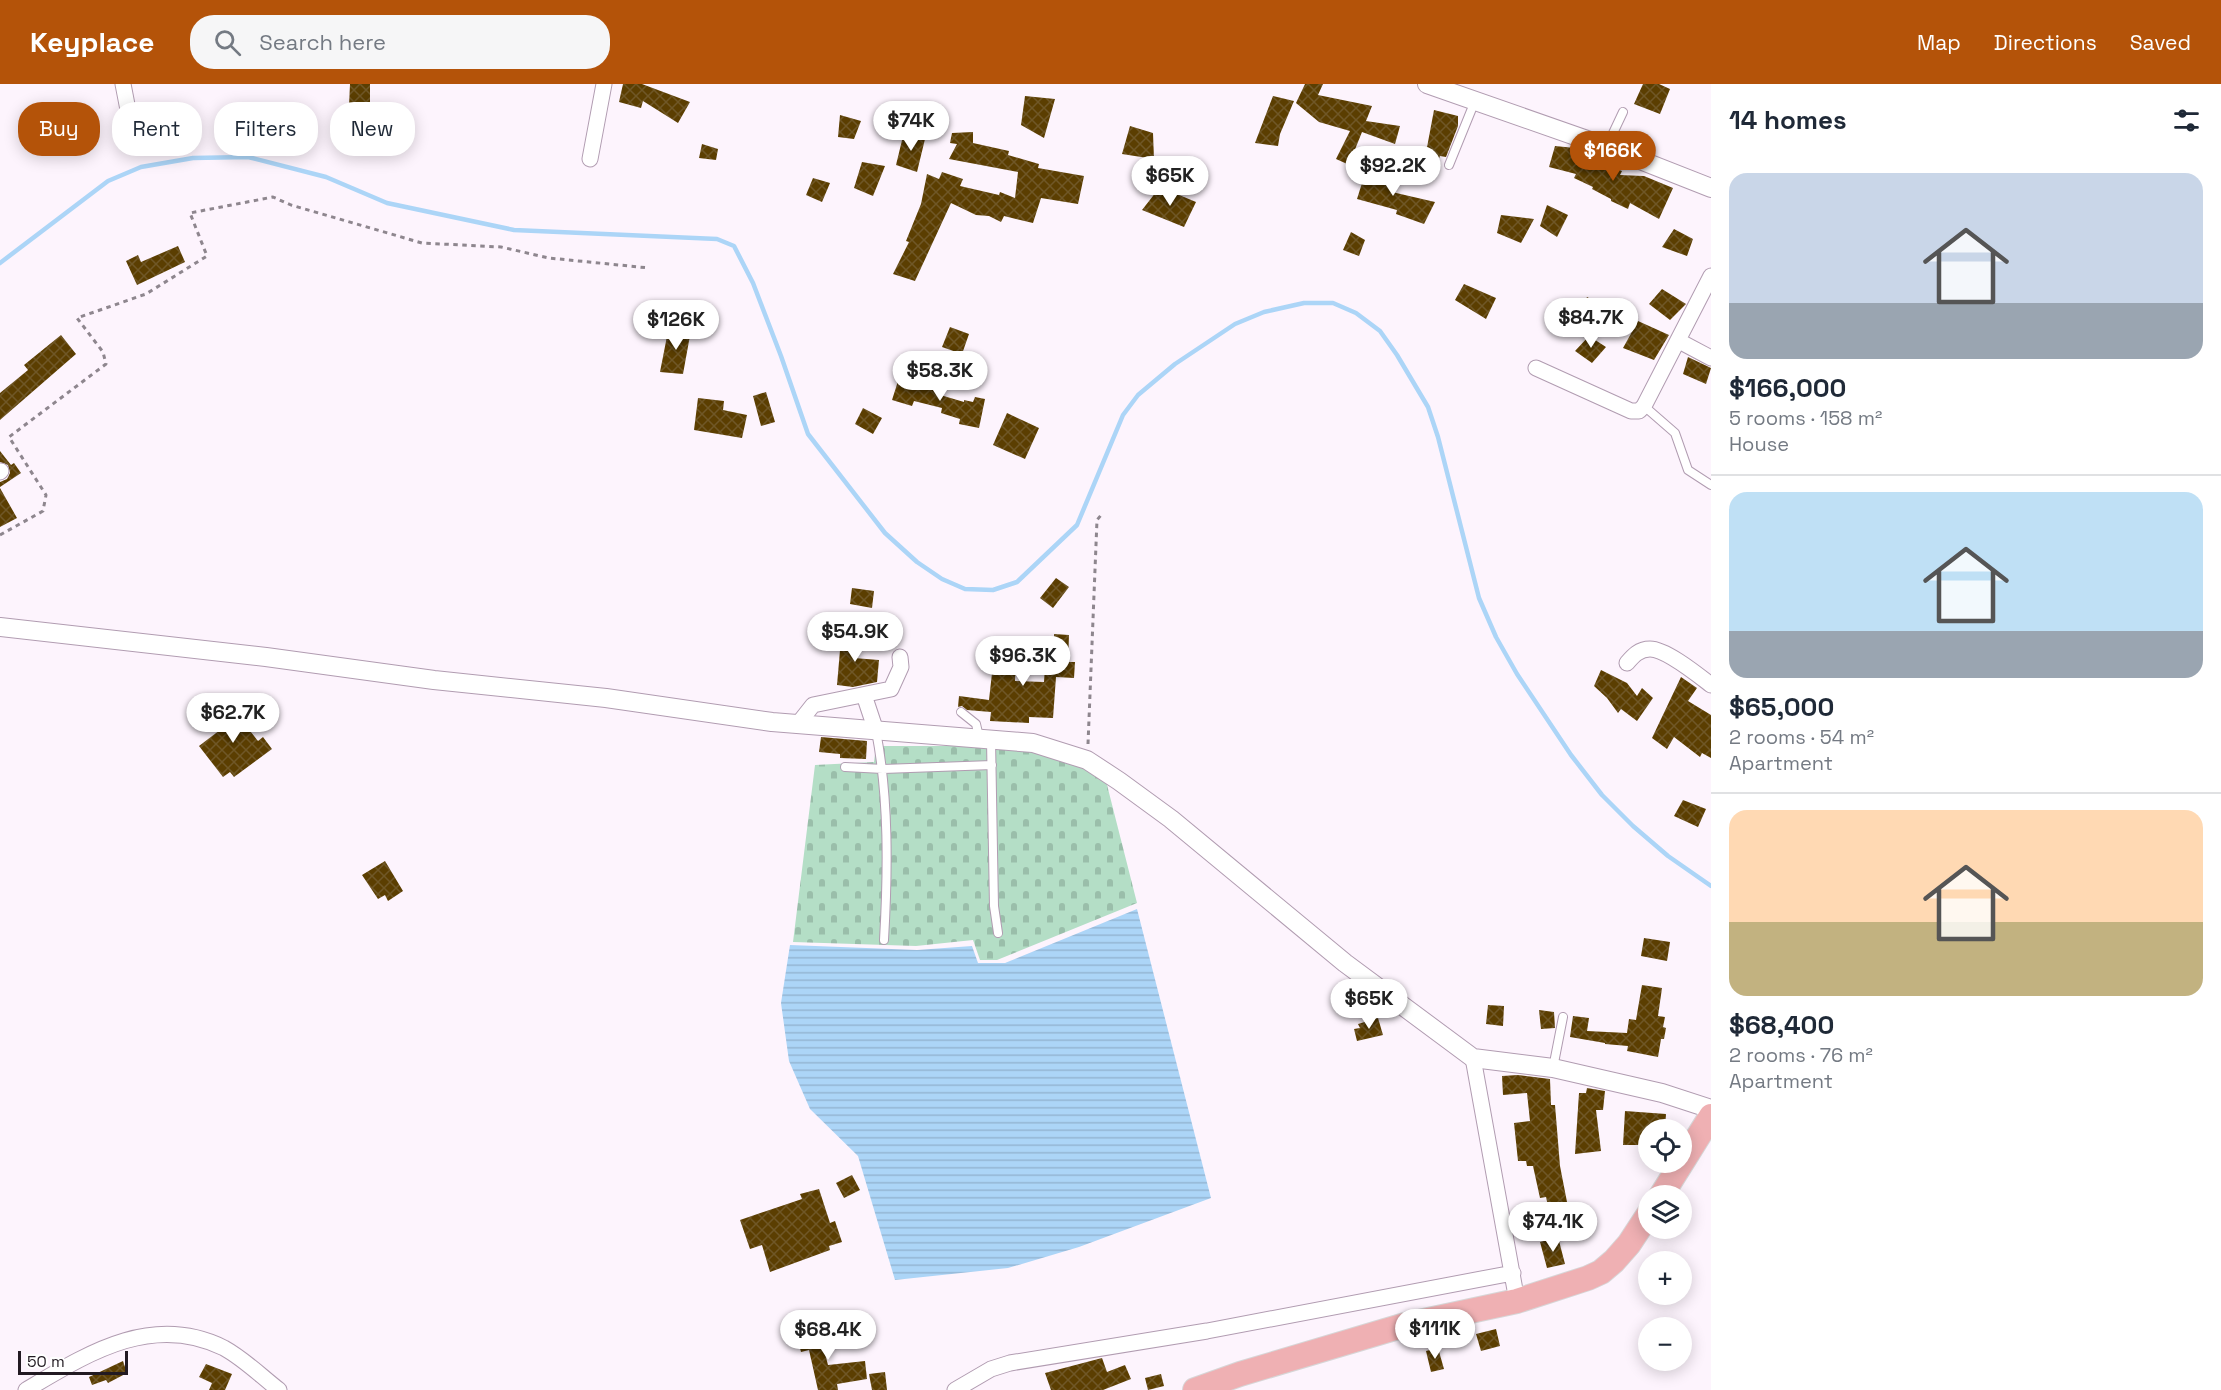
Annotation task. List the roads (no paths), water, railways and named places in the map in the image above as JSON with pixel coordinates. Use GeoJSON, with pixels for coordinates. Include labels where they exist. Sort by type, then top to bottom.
{"type":"FeatureCollection","features":[{"type":"Feature","properties":{"kind":"main road"},"geometry":{"type":"LineString","coordinates":[[1668,1185],[1711,1116]]}},
{"type":"Feature","properties":{"kind":"main road"},"geometry":{"type":"LineString","coordinates":[[1195,1390],[1240,1374],[1406,1325],[1517,1301],[1575,1283],[1601,1272],[1629,1244],[1638,1230]]}},
{"type":"Feature","properties":{"kind":"street"},"geometry":{"type":"LineString","coordinates":[[123,84],[126,102]]}},
{"type":"Feature","properties":{"kind":"street"},"geometry":{"type":"LineString","coordinates":[[590,159],[604,84]]}},
{"type":"Feature","properties":{"kind":"street"},"geometry":{"type":"LineString","coordinates":[[1427,84],[1607,147],[1711,188]]}},
{"type":"Feature","properties":{"kind":"street"},"geometry":{"type":"LineString","coordinates":[[1536,368],[1631,411],[1639,411],[1644,406],[1711,276]]}},
{"type":"Feature","properties":{"kind":"street"},"geometry":{"type":"LineString","coordinates":[[1678,341],[1711,358]]}},
{"type":"Feature","properties":{"kind":"street"},"geometry":{"type":"LineString","coordinates":[[0,627],[267,657],[434,680],[606,698],[798,724],[1033,743],[1087,760],[1171,819],[1345,963],[1473,1058],[1553,1068],[1662,1093],[1711,1109]]}},
{"type":"Feature","properties":{"kind":"street"},"geometry":{"type":"LineString","coordinates":[[1627,663],[1635,653],[1649,649],[1662,652],[1711,685]]}},
{"type":"Feature","properties":{"kind":"street"},"geometry":{"type":"LineString","coordinates":[[798,724],[813,705],[891,688],[901,667],[900,657]]}},
{"type":"Feature","properties":{"kind":"street"},"geometry":{"type":"LineString","coordinates":[[864,695],[876,731]]}},
{"type":"Feature","properties":{"kind":"street"},"geometry":{"type":"LineString","coordinates":[[1473,1058],[1517,1301]]}},
{"type":"Feature","properties":{"kind":"street"},"geometry":{"type":"LineString","coordinates":[[955,1390],[974,1377],[1010,1363],[1207,1331],[1513,1273]]}},
{"type":"Feature","properties":{"kind":"street"},"geometry":{"type":"LineString","coordinates":[[26,1390],[83,1356],[129,1338],[152,1335],[177,1335],[202,1340],[224,1348],[246,1362],[279,1390]]}},
{"type":"Feature","properties":{"kind":"lane"},"geometry":{"type":"LineString","coordinates":[[1449,165],[1475,99]]}},
{"type":"Feature","properties":{"kind":"lane"},"geometry":{"type":"LineString","coordinates":[[1607,147],[1623,112]]}},
{"type":"Feature","properties":{"kind":"lane"},"geometry":{"type":"LineString","coordinates":[[1644,406],[1675,433],[1688,470],[1711,485]]}},
{"type":"Feature","properties":{"kind":"lane"},"geometry":{"type":"LineString","coordinates":[[961,712],[976,724],[986,739],[992,765],[994,906],[999,933]]}},
{"type":"Feature","properties":{"kind":"lane"},"geometry":{"type":"LineString","coordinates":[[876,731],[883,770],[884,939]]}},
{"type":"Feature","properties":{"kind":"lane"},"geometry":{"type":"LineString","coordinates":[[845,767],[883,770],[992,765]]}},
{"type":"Feature","properties":{"kind":"lane"},"geometry":{"type":"LineString","coordinates":[[1553,1068],[1563,1017]]}},
{"type":"Feature","properties":{"kind":"water"},"geometry":{"type":"Polygon","coordinates":[[[1137,909],[1211,1198],[1079,1247],[1008,1268],[895,1280],[858,1156],[810,1109],[789,1061],[781,1003],[790,945],[917,950],[972,946],[978,963],[1005,963],[1137,909]]]}},
{"type":"Feature","properties":{"kind":"waterway"},"geometry":{"type":"LineString","coordinates":[[0,263],[108,181],[141,167],[193,158],[248,157],[326,177],[387,203],[514,230],[717,239],[734,246],[753,283],[808,434],[885,533],[917,562],[942,579],[965,589],[993,590],[1017,582],[1077,525],[1123,415],[1138,395],[1175,364],[1235,324],[1264,312],[1304,303],[1333,303],[1356,313],[1380,331],[1428,407],[1438,437],[1479,598],[1496,637],[1517,674],[1571,755],[1602,795],[1668,856],[1711,886]]}}]}
